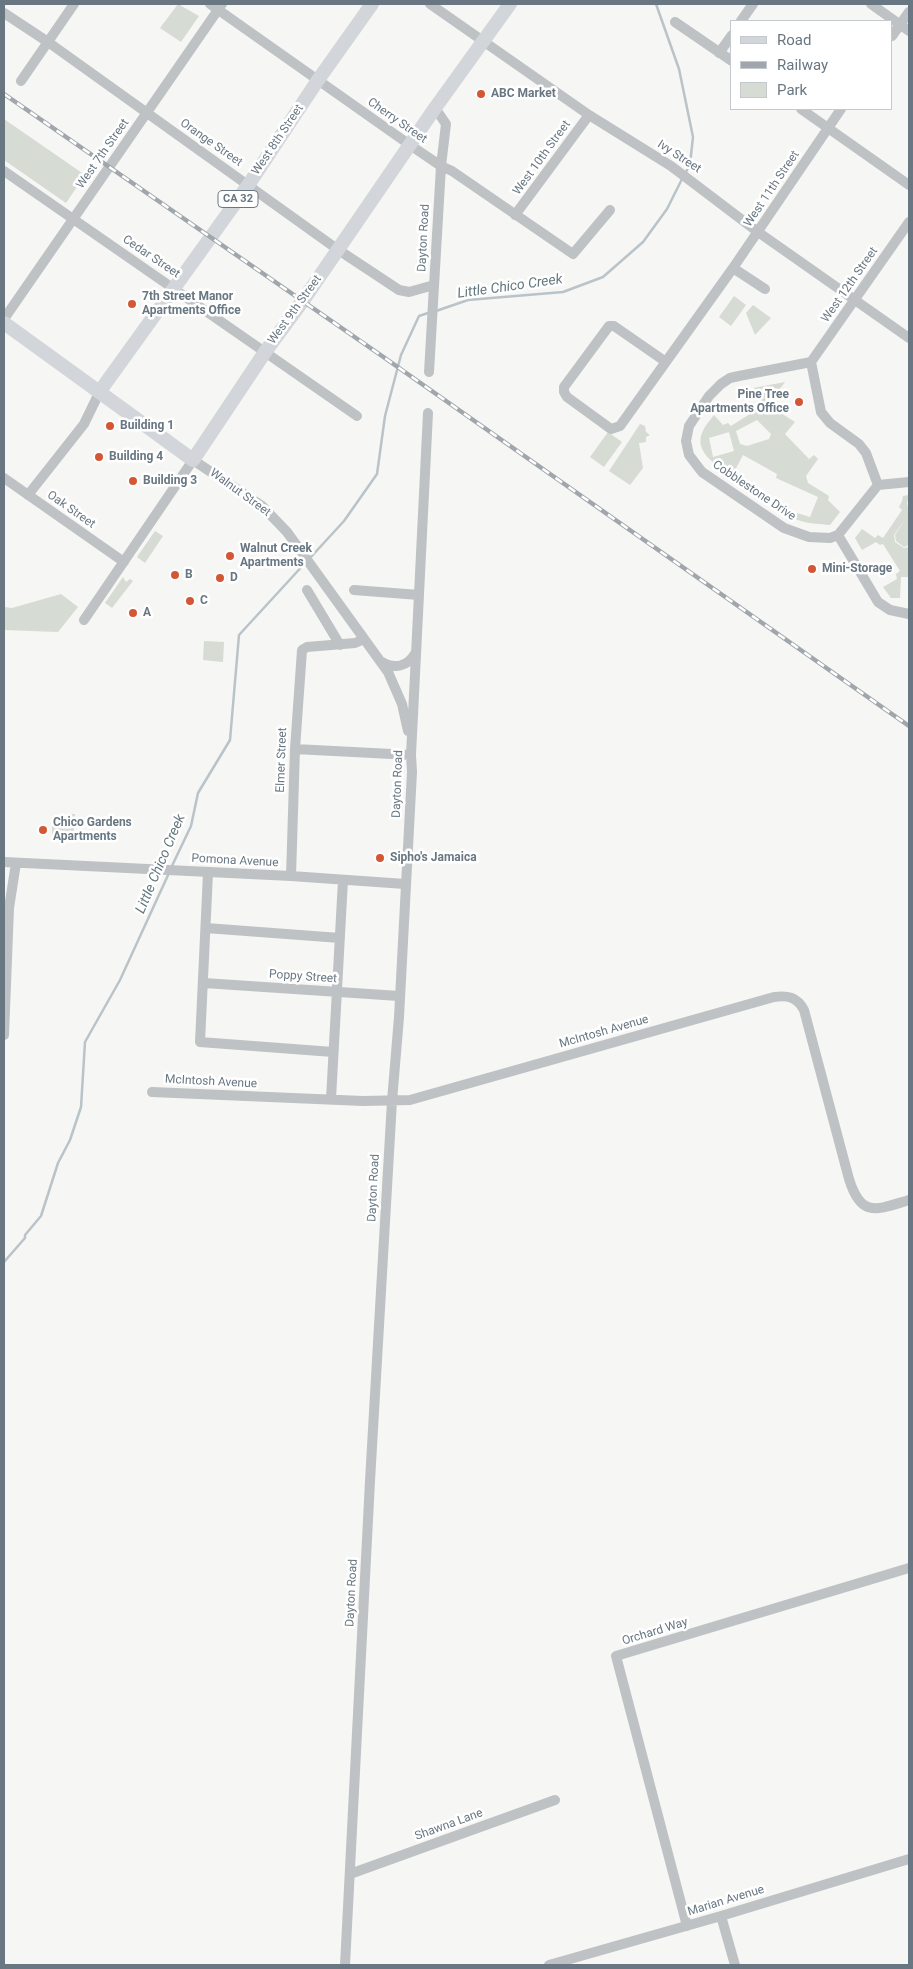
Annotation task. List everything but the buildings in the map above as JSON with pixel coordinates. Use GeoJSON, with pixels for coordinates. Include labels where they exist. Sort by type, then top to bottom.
{"type":"FeatureCollection","features":[{"type":"Feature","properties":{"kind":"main road","name":"West 8th Street"},"geometry":{"type":"LineString","coordinates":[[100,391],[249,184],[318,80],[372,4]]}},
{"type":"Feature","properties":{"kind":"main road","name":"West 9th Street"},"geometry":{"type":"LineString","coordinates":[[193,460],[265,352],[510,4]]}},
{"type":"Feature","properties":{"kind":"main road","name":"Walnut Street"},"geometry":{"type":"LineString","coordinates":[[4,321],[193,460]]}},
{"type":"Feature","properties":{"kind":"street"},"geometry":{"type":"LineString","coordinates":[[21,81],[74,4]]}},
{"type":"Feature","properties":{"kind":"street","name":"Ivy Street"},"geometry":{"type":"LineString","coordinates":[[430,4],[589,115],[700,186],[758,232],[909,338]]}},
{"type":"Feature","properties":{"kind":"street"},"geometry":{"type":"LineString","coordinates":[[742,20],[753,4]]}},
{"type":"Feature","properties":{"kind":"street"},"geometry":{"type":"LineString","coordinates":[[871,4],[909,31]]}},
{"type":"Feature","properties":{"kind":"street","name":"Cherry Street"},"geometry":{"type":"LineString","coordinates":[[216,6],[410,146],[452,171],[572,254],[610,210]]}},
{"type":"Feature","properties":{"kind":"street","name":"West 7th Street"},"geometry":{"type":"LineString","coordinates":[[4,321],[108,166],[147,114],[216,6]]}},
{"type":"Feature","properties":{"kind":"street"},"geometry":{"type":"LineString","coordinates":[[893,35],[909,12]]}},
{"type":"Feature","properties":{"kind":"street","name":"Orange Street"},"geometry":{"type":"LineString","coordinates":[[4,13],[249,184],[337,249],[399,290],[409,292],[434,285]]}},
{"type":"Feature","properties":{"kind":"street"},"geometry":{"type":"LineString","coordinates":[[675,22],[730,60]]}},
{"type":"Feature","properties":{"kind":"street"},"geometry":{"type":"LineString","coordinates":[[719,52],[730,38]]}},
{"type":"Feature","properties":{"kind":"street","name":"Dayton Road"},"geometry":{"type":"LineString","coordinates":[[429,372],[441,166],[446,124],[435,108]]}},
{"type":"Feature","properties":{"kind":"street"},"geometry":{"type":"LineString","coordinates":[[801,110],[909,185]]}},
{"type":"Feature","properties":{"kind":"street","name":"West 11th Street"},"geometry":{"type":"LineString","coordinates":[[666,362],[614,326],[609,326],[564,388],[564,392],[567,397],[611,429],[620,426],[723,284],[841,110]]}},
{"type":"Feature","properties":{"kind":"street","name":"West 10th Street"},"geometry":{"type":"LineString","coordinates":[[515,215],[589,115]]}},
{"type":"Feature","properties":{"kind":"street","name":"Cedar Street"},"geometry":{"type":"LineString","coordinates":[[4,171],[357,416]]}},
{"type":"Feature","properties":{"kind":"street","name":"West 12th Street"},"geometry":{"type":"LineString","coordinates":[[812,362],[909,222]]}},
{"type":"Feature","properties":{"kind":"street"},"geometry":{"type":"LineString","coordinates":[[733,268],[765,289]]}},
{"type":"Feature","properties":{"kind":"street"},"geometry":{"type":"LineString","coordinates":[[812,362],[821,412],[830,423],[859,444],[866,453],[878,485]]}},
{"type":"Feature","properties":{"kind":"street","name":"Cobblestone Drive"},"geometry":{"type":"LineString","coordinates":[[812,362],[730,378],[721,384],[709,396],[689,426],[686,447],[689,456],[702,472],[784,528],[809,538],[830,538],[838,535]]}},
{"type":"Feature","properties":{"kind":"street","name":"West 8th Street"},"geometry":{"type":"LineString","coordinates":[[28,495],[84,424],[100,391]]}},
{"type":"Feature","properties":{"kind":"street","name":"Dayton Road"},"geometry":{"type":"LineString","coordinates":[[345,1965],[370,1471],[412,772],[411,755],[428,413]]}},
{"type":"Feature","properties":{"kind":"street","name":"Walnut Street"},"geometry":{"type":"LineString","coordinates":[[193,460],[262,506],[277,520],[296,543],[388,672],[402,704],[408,729],[411,755]]}},
{"type":"Feature","properties":{"kind":"street","name":"West 9th Street"},"geometry":{"type":"LineString","coordinates":[[84,620],[193,460]]}},
{"type":"Feature","properties":{"kind":"street","name":"Oak Street"},"geometry":{"type":"LineString","coordinates":[[4,478],[124,562]]}},
{"type":"Feature","properties":{"kind":"street"},"geometry":{"type":"LineString","coordinates":[[909,482],[878,485],[838,535],[878,602],[890,610],[909,614]]}},
{"type":"Feature","properties":{"kind":"street"},"geometry":{"type":"LineString","coordinates":[[307,590],[340,645],[355,643],[364,639]]}},
{"type":"Feature","properties":{"kind":"street"},"geometry":{"type":"LineString","coordinates":[[354,590],[419,595]]}},
{"type":"Feature","properties":{"kind":"street","name":"Elmer Street"},"geometry":{"type":"LineString","coordinates":[[291,876],[295,749],[301,653],[304,648],[340,645]]}},
{"type":"Feature","properties":{"kind":"street"},"geometry":{"type":"LineString","coordinates":[[379,660],[392,667],[400,666],[411,660],[416,652]]}},
{"type":"Feature","properties":{"kind":"street"},"geometry":{"type":"LineString","coordinates":[[295,749],[411,755]]}},
{"type":"Feature","properties":{"kind":"street","name":"Pomona Avenue"},"geometry":{"type":"LineString","coordinates":[[4,862],[291,876],[405,884]]}},
{"type":"Feature","properties":{"kind":"street"},"geometry":{"type":"LineString","coordinates":[[4,1035],[9,908],[16,863]]}},
{"type":"Feature","properties":{"kind":"street"},"geometry":{"type":"LineString","coordinates":[[208,872],[200,1042],[333,1052]]}},
{"type":"Feature","properties":{"kind":"street"},"geometry":{"type":"LineString","coordinates":[[331,1100],[343,880]]}},
{"type":"Feature","properties":{"kind":"street"},"geometry":{"type":"LineString","coordinates":[[206,928],[340,938]]}},
{"type":"Feature","properties":{"kind":"street","name":"Poppy Street"},"geometry":{"type":"LineString","coordinates":[[204,983],[400,996]]}},
{"type":"Feature","properties":{"kind":"street","name":"McIntosh Avenue"},"geometry":{"type":"LineString","coordinates":[[152,1092],[392,1101],[425,1096],[774,997],[791,996],[801,1004],[804,1010],[848,1179],[856,1199],[861,1204],[876,1208],[909,1200]]}},
{"type":"Feature","properties":{"kind":"street","name":"Orchard Way"},"geometry":{"type":"LineString","coordinates":[[687,1926],[616,1656],[909,1568]]}},
{"type":"Feature","properties":{"kind":"street","name":"Shawna Lane"},"geometry":{"type":"LineString","coordinates":[[350,1874],[556,1800]]}},
{"type":"Feature","properties":{"kind":"street","name":"Marian Avenue"},"geometry":{"type":"LineString","coordinates":[[549,1965],[721,1916],[909,1859]]}},
{"type":"Feature","properties":{"kind":"street"},"geometry":{"type":"LineString","coordinates":[[721,1916],[735,1965]]}},
{"type":"Feature","properties":{"kind":"green space"},"geometry":{"type":"Polygon","coordinates":[[[178,4],[199,16],[181,42],[160,28],[178,4]]]}},
{"type":"Feature","properties":{"kind":"green space"},"geometry":{"type":"Polygon","coordinates":[[[4,119],[85,175],[66,203],[4,160],[4,119]]]}},
{"type":"Feature","properties":{"kind":"green space"},"geometry":{"type":"Polygon","coordinates":[[[734,296],[746,305],[731,326],[719,317],[734,296]]]}},
{"type":"Feature","properties":{"kind":"green space"},"geometry":{"type":"Polygon","coordinates":[[[753,305],[771,318],[755,335],[746,313],[753,305]]]}},
{"type":"Feature","properties":{"kind":"green space"},"geometry":{"type":"Polygon","coordinates":[[[785,382],[768,405],[795,422],[785,434],[809,459],[814,455],[818,459],[806,476],[808,483],[829,496],[828,500],[840,512],[830,525],[798,520],[781,508],[810,517],[818,497],[776,478],[777,474],[743,455],[732,476],[708,458],[704,452],[701,445],[703,431],[714,415],[723,425],[728,423],[731,426],[764,405],[753,388],[785,382]],[[757,420],[736,431],[740,444],[747,446],[769,439],[771,434],[757,420]],[[729,432],[709,438],[713,457],[734,451],[729,432]]]}},
{"type":"Feature","properties":{"kind":"green space"},"geometry":{"type":"Polygon","coordinates":[[[640,424],[645,426],[646,432],[650,435],[646,437],[646,442],[639,443],[643,468],[630,485],[609,471],[640,424]]]}},
{"type":"Feature","properties":{"kind":"green space"},"geometry":{"type":"Polygon","coordinates":[[[608,432],[622,442],[604,467],[590,457],[608,432]]]}},
{"type":"Feature","properties":{"kind":"green space"},"geometry":{"type":"Polygon","coordinates":[[[909,495],[907,502],[909,545],[904,547],[896,541],[895,535],[906,518],[894,535],[895,542],[904,548],[909,547],[909,577],[901,577],[900,598],[891,598],[883,587],[897,579],[896,574],[900,571],[883,544],[880,545],[876,542],[862,550],[855,538],[862,529],[875,538],[878,535],[883,538],[902,510],[899,507],[903,496],[909,495]]]}},
{"type":"Feature","properties":{"kind":"green space"},"geometry":{"type":"Polygon","coordinates":[[[155,531],[163,536],[145,563],[137,557],[155,531]]]}},
{"type":"Feature","properties":{"kind":"green space"},"geometry":{"type":"Polygon","coordinates":[[[123,577],[126,582],[130,579],[133,581],[112,608],[105,603],[123,577]]]}},
{"type":"Feature","properties":{"kind":"green space"},"geometry":{"type":"Polygon","coordinates":[[[61,594],[78,607],[58,632],[4,630],[4,607],[12,608],[61,594]]]}},
{"type":"Feature","properties":{"kind":"green space"},"geometry":{"type":"Polygon","coordinates":[[[204,641],[224,642],[223,662],[203,660],[204,641]]]}},
{"type":"Feature","properties":{"kind":"green space"},"geometry":{"type":"Polygon","coordinates":[[[75,814],[73,842],[52,841],[52,819],[75,814]]]}},
{"type":"Feature","properties":{"kind":"waterway","name":"Little Chico Creek"},"geometry":{"type":"LineString","coordinates":[[656,4],[679,69],[693,137],[690,164],[685,174]]}},
{"type":"Feature","properties":{"kind":"waterway","name":"Little Chico Creek"},"geometry":{"type":"LineString","coordinates":[[436,311],[468,300],[563,292],[603,277],[643,242],[667,209],[682,179]]}},
{"type":"Feature","properties":{"kind":"waterway","name":"Little Chico Creek"},"geometry":{"type":"LineString","coordinates":[[310,558],[344,521],[377,474],[385,416],[401,355],[419,316],[431,312]]}},
{"type":"Feature","properties":{"kind":"waterway","name":"Little Chico Creek"},"geometry":{"type":"LineString","coordinates":[[171,868],[191,826],[198,793],[230,740],[239,635],[306,562]]}},
{"type":"Feature","properties":{"kind":"waterway","name":"Little Chico Creek"},"geometry":{"type":"LineString","coordinates":[[4,1262],[41,1216],[58,1163],[70,1140],[81,1107],[85,1042],[120,980],[169,873]]}},
{"type":"Feature","properties":{"kind":"railway"},"geometry":{"type":"LineString","coordinates":[[4,94],[382,356],[909,726]]}},
{"type":"Feature","properties":{"kind":"place","name":"ABC Market"},"geometry":{"type":"Point","coordinates":[481,94]}},
{"type":"Feature","properties":{"kind":"place","name":"7th Street Manor Apartments Office"},"geometry":{"type":"Point","coordinates":[132,304]}},
{"type":"Feature","properties":{"kind":"place","name":"Pine Tree Apartments Office"},"geometry":{"type":"Point","coordinates":[799,402]}},
{"type":"Feature","properties":{"kind":"place","name":"Building 1"},"geometry":{"type":"Point","coordinates":[110,426]}},
{"type":"Feature","properties":{"kind":"place","name":"Building 4"},"geometry":{"type":"Point","coordinates":[99,457]}},
{"type":"Feature","properties":{"kind":"place","name":"Building 3"},"geometry":{"type":"Point","coordinates":[133,481]}},
{"type":"Feature","properties":{"kind":"place","name":"Walnut Creek Apartments"},"geometry":{"type":"Point","coordinates":[230,556]}},
{"type":"Feature","properties":{"kind":"place","name":"Mini-Storage"},"geometry":{"type":"Point","coordinates":[812,569]}},
{"type":"Feature","properties":{"kind":"place","name":"B"},"geometry":{"type":"Point","coordinates":[175,575]}},
{"type":"Feature","properties":{"kind":"place","name":"D"},"geometry":{"type":"Point","coordinates":[220,578]}},
{"type":"Feature","properties":{"kind":"place","name":"C"},"geometry":{"type":"Point","coordinates":[190,601]}},
{"type":"Feature","properties":{"kind":"place","name":"A"},"geometry":{"type":"Point","coordinates":[133,613]}},
{"type":"Feature","properties":{"kind":"place","name":"Chico Gardens Apartments"},"geometry":{"type":"Point","coordinates":[43,830]}},
{"type":"Feature","properties":{"kind":"place","name":"Sipho's Jamaica"},"geometry":{"type":"Point","coordinates":[380,858]}}]}
